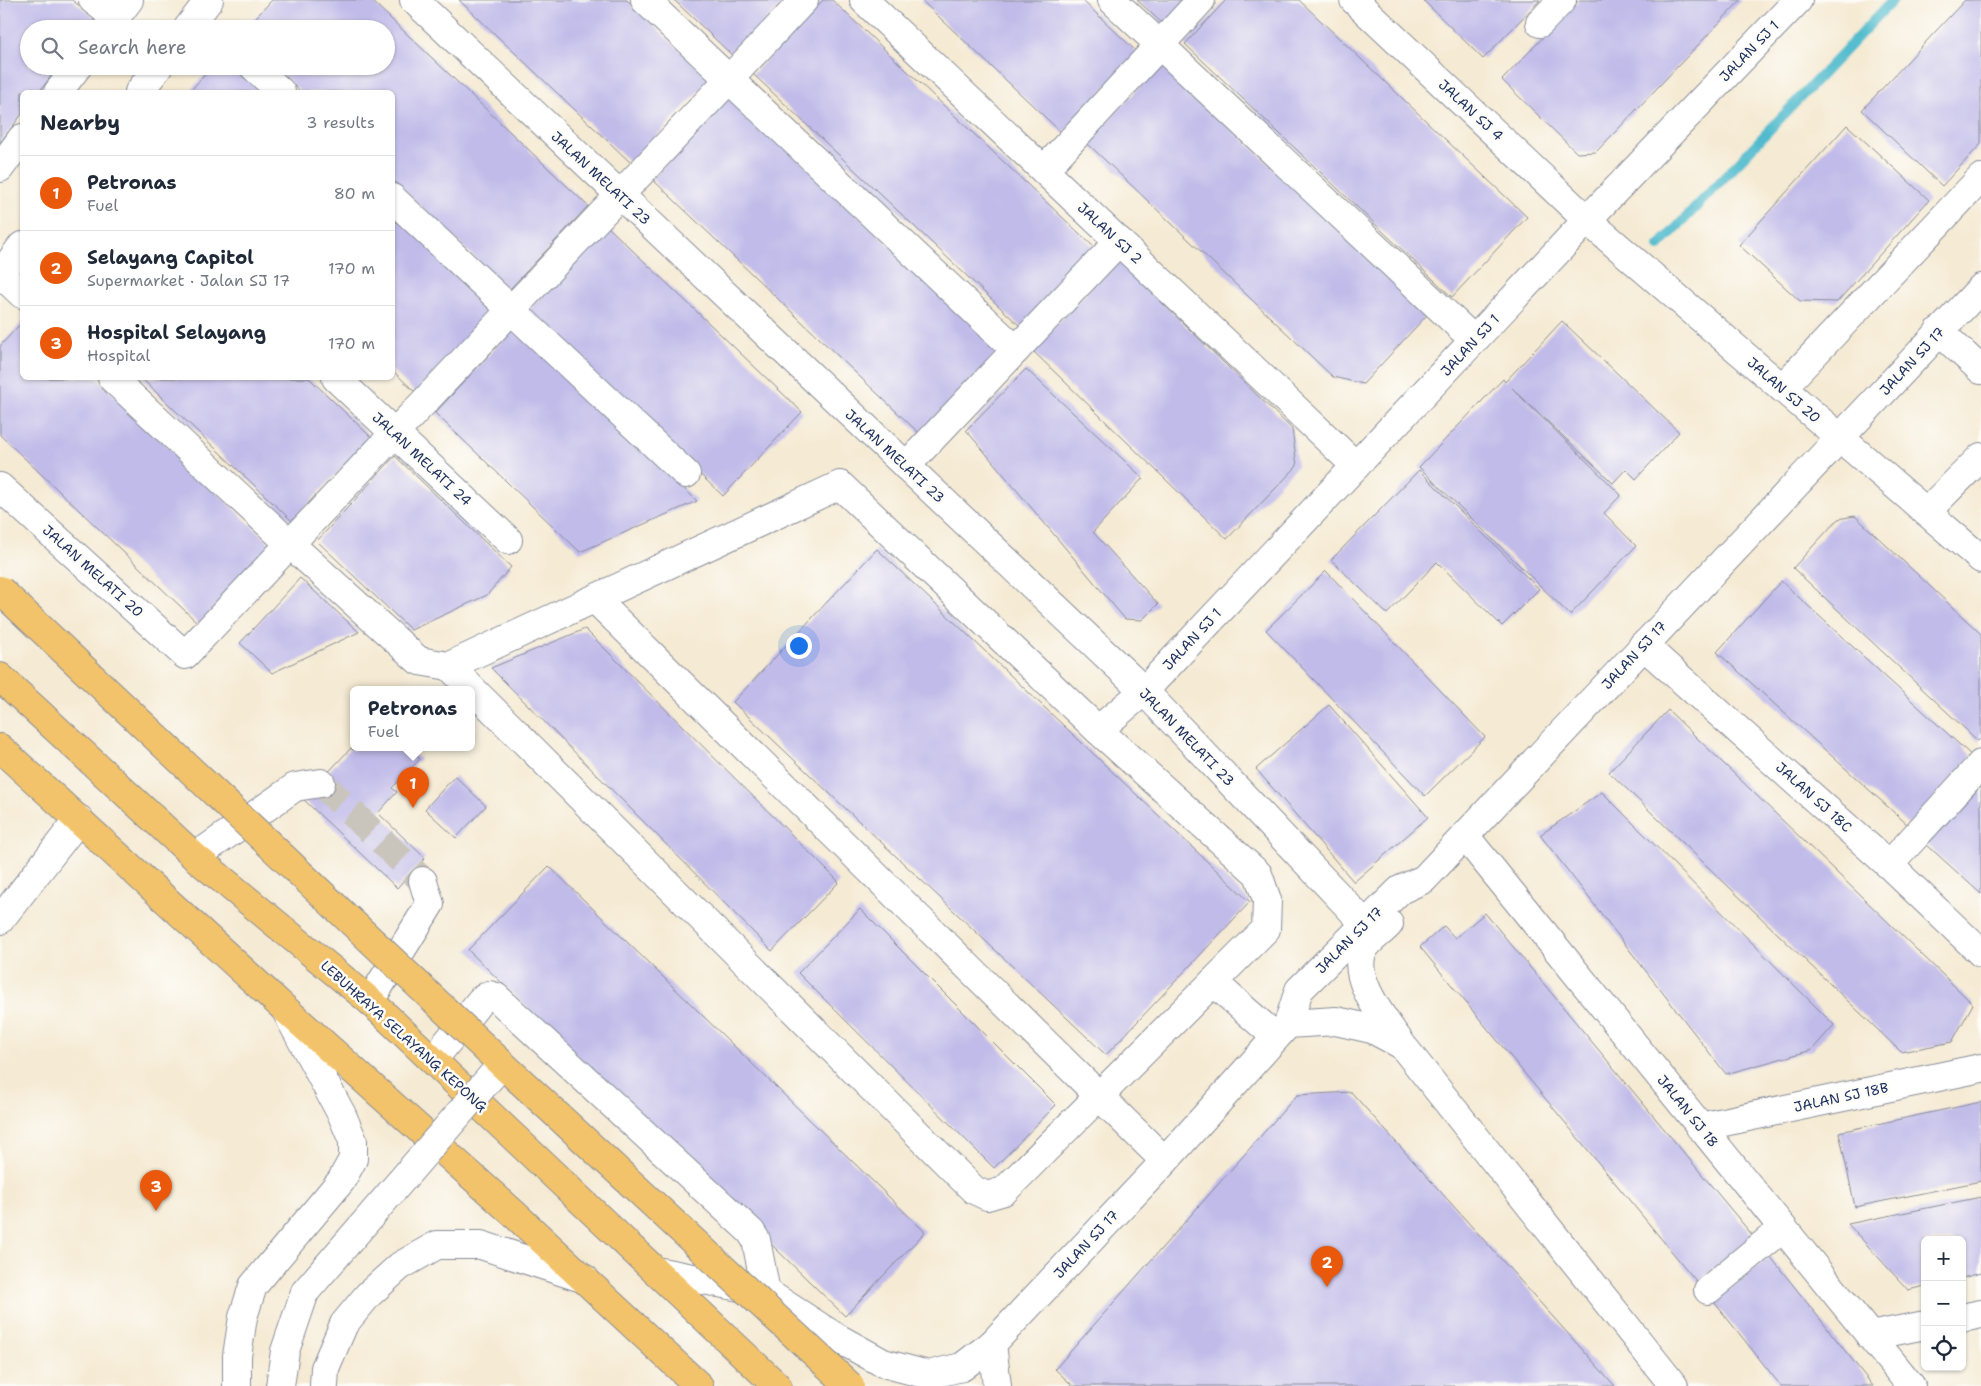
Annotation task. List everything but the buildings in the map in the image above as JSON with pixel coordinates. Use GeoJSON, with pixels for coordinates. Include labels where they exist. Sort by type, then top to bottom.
{"type":"FeatureCollection","features":[{"type":"Feature","properties":{"kind":"main road"},"geometry":{"type":"LineString","coordinates":[[0,590],[502,1064],[850,1386]]}},
{"type":"Feature","properties":{"kind":"main road","name":"LEBUHRAYA SELAYANG KEPONG"},"geometry":{"type":"LineString","coordinates":[[0,677],[195,856],[370,1001],[777,1386]]}},
{"type":"Feature","properties":{"kind":"main road"},"geometry":{"type":"LineString","coordinates":[[0,748],[285,1010],[585,1279],[699,1386]]}},
{"type":"Feature","properties":{"kind":"street"},"geometry":{"type":"LineString","coordinates":[[93,0],[117,15]]}},
{"type":"Feature","properties":{"kind":"street","name":"JALAN MELATI 23"},"geometry":{"type":"LineString","coordinates":[[414,0],[1144,691],[1365,924]]}},
{"type":"Feature","properties":{"kind":"street"},"geometry":{"type":"LineString","coordinates":[[645,0],[1016,350]]}},
{"type":"Feature","properties":{"kind":"street"},"geometry":{"type":"LineString","coordinates":[[290,544],[804,0]]}},
{"type":"Feature","properties":{"kind":"street","name":"JALAN SJ 2"},"geometry":{"type":"LineString","coordinates":[[864,0],[1356,466]]}},
{"type":"Feature","properties":{"kind":"street"},"geometry":{"type":"LineString","coordinates":[[1112,0],[1474,340]]}},
{"type":"Feature","properties":{"kind":"street"},"geometry":{"type":"LineString","coordinates":[[1044,170],[1201,0]]}},
{"type":"Feature","properties":{"kind":"street","name":"JALAN SJ 4"},"geometry":{"type":"LineString","coordinates":[[1354,0],[1587,220]]}},
{"type":"Feature","properties":{"kind":"street"},"geometry":{"type":"LineString","coordinates":[[1540,23],[1562,0]]}},
{"type":"Feature","properties":{"kind":"street","name":"JALAN SJ 1"},"geometry":{"type":"LineString","coordinates":[[1098,730],[1144,691],[1587,220],[1798,0]]}},
{"type":"Feature","properties":{"kind":"street"},"geometry":{"type":"LineString","coordinates":[[60,90],[71,75]]}},
{"type":"Feature","properties":{"kind":"street"},"geometry":{"type":"LineString","coordinates":[[141,90],[152,75]]}},
{"type":"Feature","properties":{"kind":"street"},"geometry":{"type":"LineString","coordinates":[[263,75],[279,90]]}},
{"type":"Feature","properties":{"kind":"street"},"geometry":{"type":"LineString","coordinates":[[0,168],[20,141]]}},
{"type":"Feature","properties":{"kind":"street"},"geometry":{"type":"LineString","coordinates":[[1782,388],[1981,178]]}},
{"type":"Feature","properties":{"kind":"street"},"geometry":{"type":"LineString","coordinates":[[395,201],[686,474]]}},
{"type":"Feature","properties":{"kind":"street","name":"JALAN SJ 20"},"geometry":{"type":"LineString","coordinates":[[1587,220],[1981,559]]}},
{"type":"Feature","properties":{"kind":"street"},"geometry":{"type":"LineString","coordinates":[[906,466],[1119,241]]}},
{"type":"Feature","properties":{"kind":"street"},"geometry":{"type":"LineString","coordinates":[[20,249],[1,275],[20,292]]}},
{"type":"Feature","properties":{"kind":"street","name":"JALAN SJ 17"},"geometry":{"type":"LineString","coordinates":[[656,1271],[766,1292],[834,1336],[883,1363],[928,1375],[962,1367],[992,1344],[1165,1161],[1282,1030],[1299,990],[1400,890],[1424,879],[1981,288]]}},
{"type":"Feature","properties":{"kind":"street"},"geometry":{"type":"LineString","coordinates":[[1940,331],[1981,370]]}},
{"type":"Feature","properties":{"kind":"street"},"geometry":{"type":"LineString","coordinates":[[114,380],[419,661],[449,666],[840,486],[1098,730],[1258,874],[1267,900],[1266,929],[1004,1190],[988,1196],[974,1190],[475,692]]}},
{"type":"Feature","properties":{"kind":"street","name":"JALAN MELATI 24"},"geometry":{"type":"LineString","coordinates":[[338,380],[508,540]]}},
{"type":"Feature","properties":{"kind":"street"},"geometry":{"type":"LineString","coordinates":[[1926,512],[1981,457]]}},
{"type":"Feature","properties":{"kind":"street","name":"JALAN MELATI 20"},"geometry":{"type":"LineString","coordinates":[[0,487],[185,655],[290,544]]}},
{"type":"Feature","properties":{"kind":"street"},"geometry":{"type":"LineString","coordinates":[[595,599],[1165,1161]]}},
{"type":"Feature","properties":{"kind":"street","name":"JALAN SJ 18C"},"geometry":{"type":"LineString","coordinates":[[1643,645],[1889,865],[1981,953]]}},
{"type":"Feature","properties":{"kind":"street"},"geometry":{"type":"LineString","coordinates":[[449,666],[469,686]]}},
{"type":"Feature","properties":{"kind":"street"},"geometry":{"type":"LineString","coordinates":[[1889,865],[1981,764]]}},
{"type":"Feature","properties":{"kind":"street"},"geometry":{"type":"LineString","coordinates":[[195,856],[295,787],[321,783]]}},
{"type":"Feature","properties":{"kind":"street"},"geometry":{"type":"LineString","coordinates":[[0,920],[79,819]]}},
{"type":"Feature","properties":{"kind":"street","name":"JALAN SJ 18"},"geometry":{"type":"LineString","coordinates":[[1464,836],[1911,1386]]}},
{"type":"Feature","properties":{"kind":"street"},"geometry":{"type":"LineString","coordinates":[[1424,879],[1419,895],[1364,949],[1360,973],[1374,1005],[1402,1045],[1674,1386]]}},
{"type":"Feature","properties":{"kind":"street"},"geometry":{"type":"LineString","coordinates":[[370,1001],[430,904],[423,881]]}},
{"type":"Feature","properties":{"kind":"street"},"geometry":{"type":"LineString","coordinates":[[1213,982],[1282,1030],[1336,1021],[1372,1029],[1402,1045]]}},
{"type":"Feature","properties":{"kind":"street"},"geometry":{"type":"LineString","coordinates":[[433,1060],[481,1000],[489,995],[496,997],[751,1232],[756,1240],[766,1292]]}},
{"type":"Feature","properties":{"kind":"street"},"geometry":{"type":"LineString","coordinates":[[236,1386],[237,1356],[243,1317],[253,1286],[341,1181],[353,1159],[353,1141],[342,1115],[285,1010]]}},
{"type":"Feature","properties":{"kind":"street"},"geometry":{"type":"LineString","coordinates":[[280,1386],[285,1351],[305,1292],[502,1064]]}},
{"type":"Feature","properties":{"kind":"street","name":"JALAN SJ 18B"},"geometry":{"type":"LineString","coordinates":[[1700,1126],[1981,1068]]}},
{"type":"Feature","properties":{"kind":"street"},"geometry":{"type":"LineString","coordinates":[[1708,1290],[1783,1228]]}},
{"type":"Feature","properties":{"kind":"street"},"geometry":{"type":"LineString","coordinates":[[324,1386],[325,1368],[344,1324],[368,1295],[400,1266],[437,1245],[481,1245],[585,1279]]}},
{"type":"Feature","properties":{"kind":"street"},"geometry":{"type":"LineString","coordinates":[[1966,1317],[1981,1314]]}},
{"type":"Feature","properties":{"kind":"street"},"geometry":{"type":"LineString","coordinates":[[1870,1336],[1921,1326]]}},
{"type":"Feature","properties":{"kind":"street"},"geometry":{"type":"LineString","coordinates":[[992,1344],[997,1386]]}},
{"type":"Feature","properties":{"kind":"waterway"},"geometry":{"type":"LineString","coordinates":[[1659,246],[1893,0]]}},
{"type":"Feature","properties":{"kind":"tunnel"},"geometry":{"type":"LineString","coordinates":[[321,783],[423,881]]}},
{"type":"Feature","properties":{"kind":"place","name":"Petronas"},"geometry":{"type":"Point","coordinates":[413,808]}},
{"type":"Feature","properties":{"kind":"place","name":"Hospital Selayang"},"geometry":{"type":"Point","coordinates":[156,1211]}},
{"type":"Feature","properties":{"kind":"place","name":"Selayang Capitol"},"geometry":{"type":"Point","coordinates":[1327,1287]}}]}
